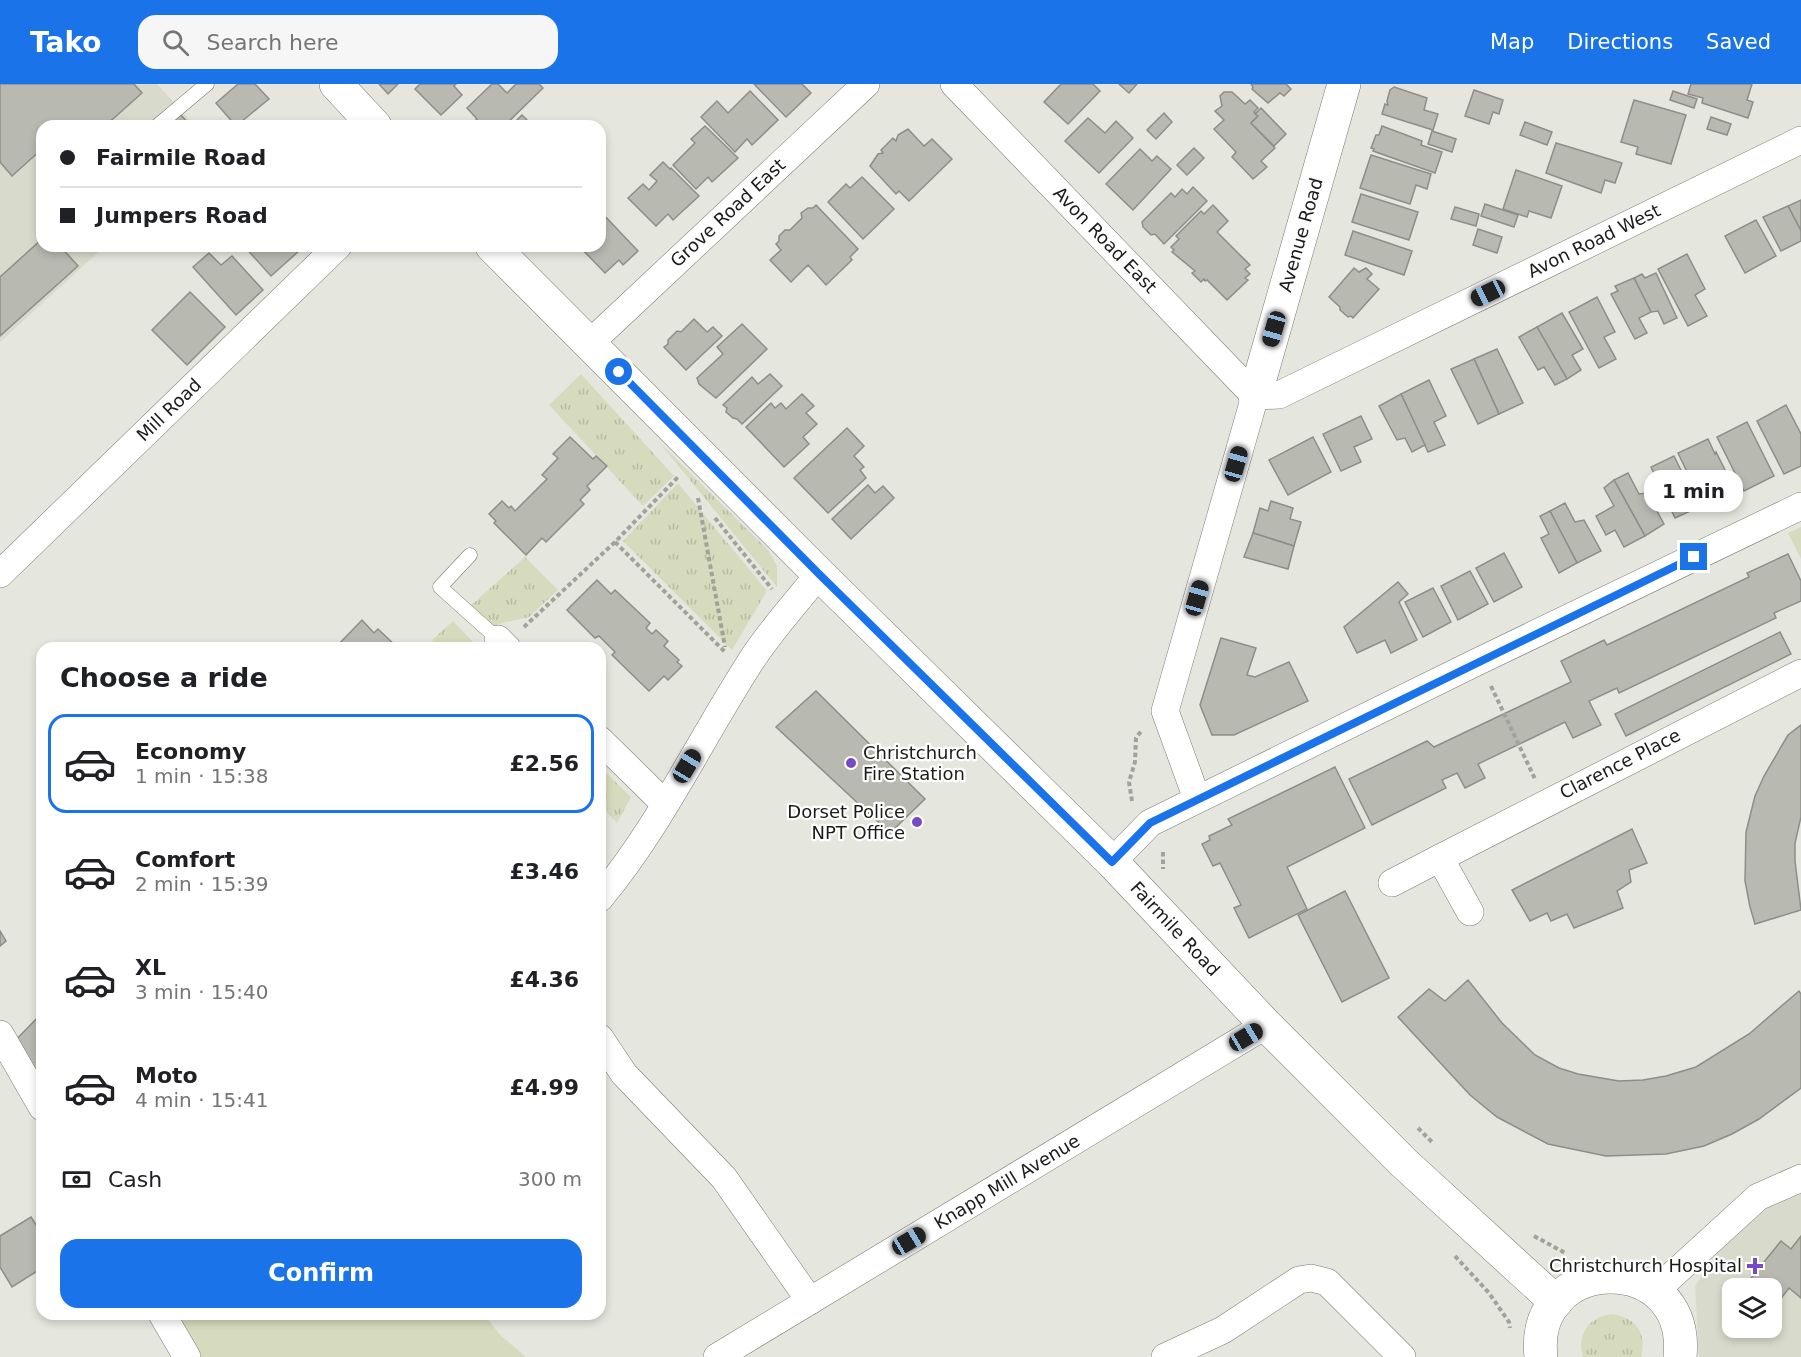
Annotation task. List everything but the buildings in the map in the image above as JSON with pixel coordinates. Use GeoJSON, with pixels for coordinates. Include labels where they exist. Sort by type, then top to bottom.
{"type":"FeatureCollection","features":[{"type":"Feature","properties":{"kind":"main road"},"geometry":{"type":"LineString","coordinates":[[336,84],[369,120]]}},
{"type":"Feature","properties":{"kind":"main road","name":"Avenue Road"},"geometry":{"type":"LineString","coordinates":[[1255,396],[1344,84]]}},
{"type":"Feature","properties":{"kind":"main road","name":"Fairmile Road"},"geometry":{"type":"LineString","coordinates":[[498,252],[819,574],[1112,862],[1266,1025],[1404,1163],[1556,1302]]}},
{"type":"Feature","properties":{"kind":"main road"},"geometry":{"type":"LineString","coordinates":[[1541,1357],[1541,1336],[1544,1323],[1556,1302],[1578,1284],[1606,1276],[1633,1280],[1654,1291],[1667,1304],[1676,1320],[1681,1338],[1680,1357]]}},
{"type":"Feature","properties":{"kind":"street","name":"Grove Road East"},"geometry":{"type":"LineString","coordinates":[[590,343],[866,84]]}},
{"type":"Feature","properties":{"kind":"street","name":"Avon Road East"},"geometry":{"type":"LineString","coordinates":[[954,84],[1255,396]]}},
{"type":"Feature","properties":{"kind":"street","name":"Avon Road West"},"geometry":{"type":"LineString","coordinates":[[1255,396],[1279,395],[1801,140]]}},
{"type":"Feature","properties":{"kind":"street","name":"Mill Road"},"geometry":{"type":"LineString","coordinates":[[0,574],[332,252]]}},
{"type":"Feature","properties":{"kind":"street","name":"Avenue Road"},"geometry":{"type":"LineString","coordinates":[[1165,711],[1255,396]]}},
{"type":"Feature","properties":{"kind":"street"},"geometry":{"type":"LineString","coordinates":[[1112,862],[1150,823],[1801,506]]}},
{"type":"Feature","properties":{"kind":"street"},"geometry":{"type":"LineString","coordinates":[[606,891],[621,873],[665,804],[752,659],[819,574]]}},
{"type":"Feature","properties":{"kind":"street","name":"Clarence Place"},"geometry":{"type":"LineString","coordinates":[[1392,883],[1801,673]]}},
{"type":"Feature","properties":{"kind":"street"},"geometry":{"type":"LineString","coordinates":[[1165,711],[1197,799]]}},
{"type":"Feature","properties":{"kind":"street"},"geometry":{"type":"LineString","coordinates":[[606,746],[665,804]]}},
{"type":"Feature","properties":{"kind":"street"},"geometry":{"type":"LineString","coordinates":[[1440,858],[1470,912]]}},
{"type":"Feature","properties":{"kind":"street","name":"Knapp Mill Avenue"},"geometry":{"type":"LineString","coordinates":[[717,1357],[1266,1025]]}},
{"type":"Feature","properties":{"kind":"street"},"geometry":{"type":"LineString","coordinates":[[0,1034],[36,1097]]}},
{"type":"Feature","properties":{"kind":"street"},"geometry":{"type":"LineString","coordinates":[[606,1047],[624,1074],[724,1178],[810,1301]]}},
{"type":"Feature","properties":{"kind":"street"},"geometry":{"type":"LineString","coordinates":[[1654,1291],[1758,1197],[1801,1178]]}},
{"type":"Feature","properties":{"kind":"street"},"geometry":{"type":"LineString","coordinates":[[1165,1357],[1223,1330],[1299,1280],[1311,1278],[1327,1282],[1402,1357]]}},
{"type":"Feature","properties":{"kind":"street"},"geometry":{"type":"LineString","coordinates":[[165,1320],[187,1357]]}},
{"type":"Feature","properties":{"kind":"lane"},"geometry":{"type":"LineString","coordinates":[[164,120],[207,84]]}},
{"type":"Feature","properties":{"kind":"lane"},"geometry":{"type":"LineString","coordinates":[[470,555],[440,587],[502,642]]}},
{"type":"Feature","properties":{"kind":"path"},"geometry":{"type":"LineString","coordinates":[[506,642],[615,542],[680,475]]}},
{"type":"Feature","properties":{"kind":"path"},"geometry":{"type":"LineString","coordinates":[[698,497],[726,654]]}},
{"type":"Feature","properties":{"kind":"path"},"geometry":{"type":"LineString","coordinates":[[615,542],[719,646]]}},
{"type":"Feature","properties":{"kind":"path"},"geometry":{"type":"LineString","coordinates":[[1479,661],[1546,802]]}},
{"type":"Feature","properties":{"kind":"path"},"geometry":{"type":"LineString","coordinates":[[1165,711],[1147,723],[1136,738],[1135,762],[1129,782],[1131,799],[1137,810],[1163,833],[1163,869],[1168,876]]}},
{"type":"Feature","properties":{"kind":"path"},"geometry":{"type":"LineString","coordinates":[[1411,1122],[1437,1147]]}},
{"type":"Feature","properties":{"kind":"path"},"geometry":{"type":"LineString","coordinates":[[1526,1232],[1572,1256]]}},
{"type":"Feature","properties":{"kind":"path"},"geometry":{"type":"LineString","coordinates":[[1450,1250],[1489,1293],[1509,1323],[1511,1332]]}},
{"type":"Feature","properties":{"kind":"shaded area"},"geometry":{"type":"Polygon","coordinates":[[[0,84],[157,84],[190,120],[36,120],[36,252],[98,252],[0,342],[0,84]]]}},
{"type":"Feature","properties":{"kind":"shaded area","name":"Christchurch Hospital"},"geometry":{"type":"Polygon","coordinates":[[[1801,1180],[1801,1357],[1699,1357],[1695,1286],[1722,1246],[1801,1180]]]}},
{"type":"Feature","properties":{"kind":"green space"},"geometry":{"type":"Polygon","coordinates":[[[581,374],[674,476],[643,506],[549,405],[581,374]]]}},
{"type":"Feature","properties":{"kind":"green space"},"geometry":{"type":"Polygon","coordinates":[[[659,442],[768,550],[777,566],[777,587],[659,442]]]}},
{"type":"Feature","properties":{"kind":"green space"},"geometry":{"type":"Polygon","coordinates":[[[678,483],[767,591],[732,650],[623,541],[678,483]]]}},
{"type":"Feature","properties":{"kind":"green space"},"geometry":{"type":"Polygon","coordinates":[[[1801,527],[1801,559],[1788,533],[1801,527]]]}},
{"type":"Feature","properties":{"kind":"green space"},"geometry":{"type":"Polygon","coordinates":[[[525,557],[558,590],[529,617],[502,623],[490,630],[468,608],[525,557]]]}},
{"type":"Feature","properties":{"kind":"green space"},"geometry":{"type":"Polygon","coordinates":[[[453,621],[473,642],[434,642],[432,640],[453,621]]]}},
{"type":"Feature","properties":{"kind":"green space"},"geometry":{"type":"Polygon","coordinates":[[[606,773],[631,797],[617,823],[606,811],[606,773]]]}},
{"type":"Feature","properties":{"kind":"green space"},"geometry":{"type":"Polygon","coordinates":[[[1612,1314],[1628,1319],[1638,1328],[1642,1340],[1641,1357],[1583,1357],[1581,1341],[1586,1328],[1597,1319],[1612,1314]]]}},
{"type":"Feature","properties":{"kind":"green space"},"geometry":{"type":"Polygon","coordinates":[[[175,1320],[489,1320],[500,1335],[526,1357],[196,1357],[175,1320]]]}},
{"type":"Feature","properties":{"kind":"place","name":"Christchurch Fire Station"},"geometry":{"type":"Point","coordinates":[851,763]}},
{"type":"Feature","properties":{"kind":"place","name":"Dorset Police NPT Office"},"geometry":{"type":"Point","coordinates":[917,822]}},
{"type":"Feature","properties":{"kind":"place","name":"Christchurch Hospital"},"geometry":{"type":"Point","coordinates":[1755,1266]}},
{"type":"Feature","properties":{"kind":"route"},"geometry":{"type":"LineString","coordinates":[[619,372],[819,574],[1112,862],[1150,823],[1694,557]]}}]}
